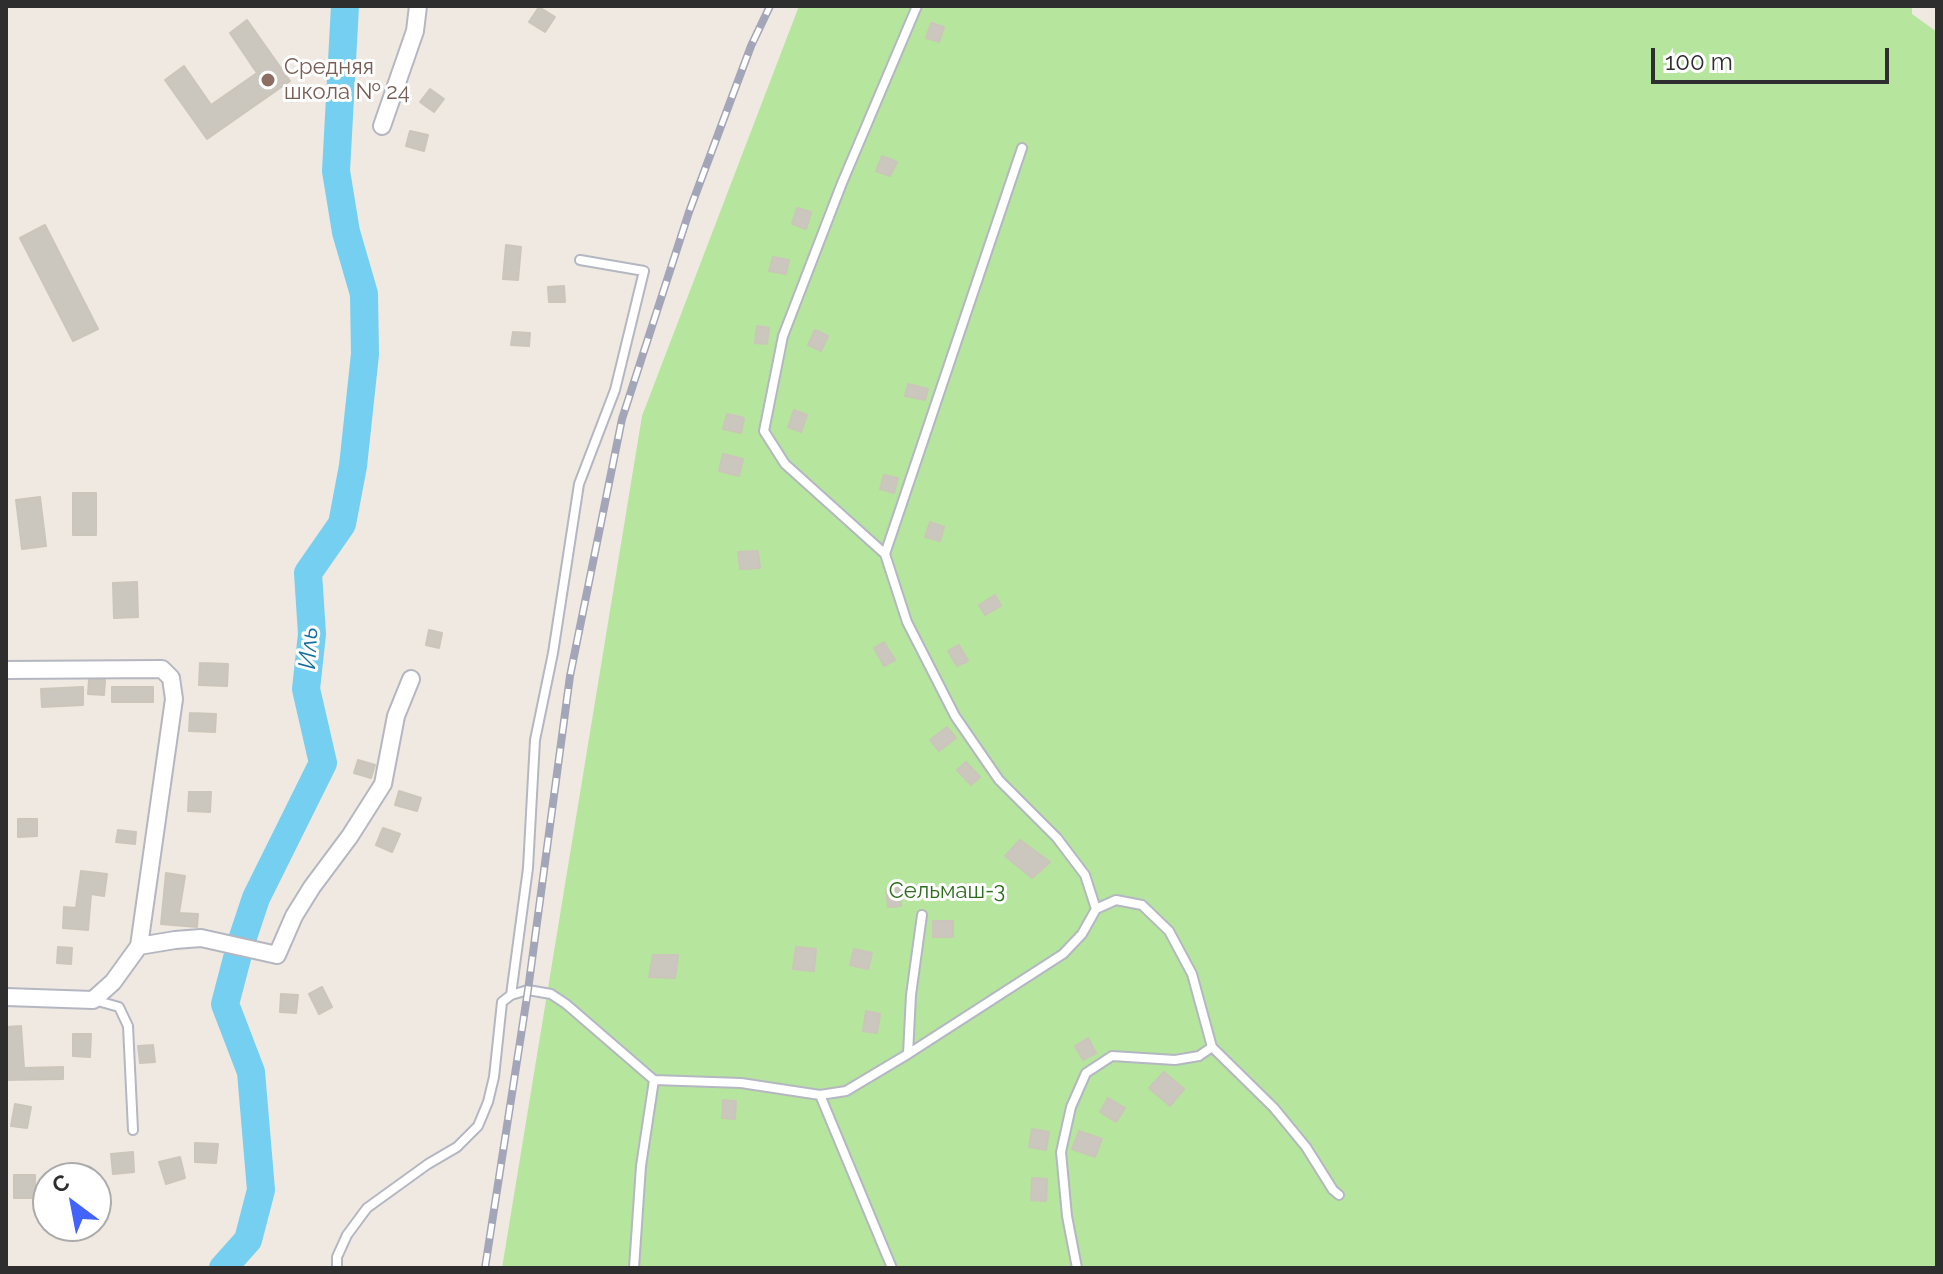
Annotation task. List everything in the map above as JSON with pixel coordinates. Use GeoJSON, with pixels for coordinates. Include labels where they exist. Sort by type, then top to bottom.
{"type":"FeatureCollection","features":[{"type":"Feature","properties":{"kind":"street"},"geometry":{"type":"LineString","coordinates":[[382,126],[415,31],[418,6]]}},
{"type":"Feature","properties":{"kind":"street"},"geometry":{"type":"LineString","coordinates":[[6,670],[162,669],[171,678],[174,699],[139,946],[113,982],[93,1000],[6,997]]}},
{"type":"Feature","properties":{"kind":"street"},"geometry":{"type":"LineString","coordinates":[[139,946],[201,938],[277,955],[294,916],[383,784],[396,716],[411,679]]}},
{"type":"Feature","properties":{"kind":"lane"},"geometry":{"type":"LineString","coordinates":[[917,6],[842,183],[783,336],[764,431],[785,464],[885,554],[907,622],[955,716],[999,780],[1057,838],[1085,875],[1096,909]]}},
{"type":"Feature","properties":{"kind":"lane"},"geometry":{"type":"LineString","coordinates":[[885,554],[1022,148]]}},
{"type":"Feature","properties":{"kind":"lane"},"geometry":{"type":"LineString","coordinates":[[511,995],[528,868],[535,740],[553,653],[579,484],[615,390],[644,271],[580,260]]}},
{"type":"Feature","properties":{"kind":"lane"},"geometry":{"type":"LineString","coordinates":[[337,1268],[337,1257],[347,1235],[367,1208],[457,1147],[478,1126],[494,1077],[502,1002],[511,995],[528,990],[551,994],[654,1080],[741,1083],[820,1095],[846,1091],[1063,954],[1082,934],[1096,909],[1116,900],[1142,905],[1169,931],[1192,974],[1212,1047],[1274,1108],[1339,1195]]}},
{"type":"Feature","properties":{"kind":"lane"},"geometry":{"type":"LineString","coordinates":[[908,1054],[911,995],[922,915]]}},
{"type":"Feature","properties":{"kind":"lane"},"geometry":{"type":"LineString","coordinates":[[93,1000],[119,1007],[128,1026],[133,1130]]}},
{"type":"Feature","properties":{"kind":"lane"},"geometry":{"type":"LineString","coordinates":[[1077,1268],[1067,1216],[1061,1152],[1071,1107],[1086,1073],[1112,1056],[1175,1060],[1199,1056],[1212,1047]]}},
{"type":"Feature","properties":{"kind":"lane"},"geometry":{"type":"LineString","coordinates":[[634,1268],[641,1166],[654,1080]]}},
{"type":"Feature","properties":{"kind":"lane"},"geometry":{"type":"LineString","coordinates":[[820,1095],[892,1268]]}},
{"type":"Feature","properties":{"kind":"green space","name":"Сельмаш-3"},"geometry":{"type":"Polygon","coordinates":[[[799,6],[1912,6],[1912,14],[1937,32],[1937,1268],[502,1268],[642,416],[799,6]]]}},
{"type":"Feature","properties":{"kind":"building"},"geometry":{"type":"Polygon","coordinates":[[[539,7],[555,17],[545,32],[529,22],[539,7]]]}},
{"type":"Feature","properties":{"kind":"building","name":"Средняя школа № 24"},"geometry":{"type":"Polygon","coordinates":[[[247,20],[290,81],[207,139],[165,80],[184,66],[211,105],[257,73],[230,33],[247,20]]]}},
{"type":"Feature","properties":{"kind":"building"},"geometry":{"type":"Polygon","coordinates":[[[931,23],[944,27],[939,42],[926,38],[931,23]]]}},
{"type":"Feature","properties":{"kind":"building"},"geometry":{"type":"Polygon","coordinates":[[[430,89],[444,99],[434,112],[420,102],[430,89]]]}},
{"type":"Feature","properties":{"kind":"building"},"geometry":{"type":"Polygon","coordinates":[[[410,131],[428,135],[424,151],[406,146],[410,131]]]}},
{"type":"Feature","properties":{"kind":"building"},"geometry":{"type":"Polygon","coordinates":[[[882,156],[897,162],[890,176],[876,171],[882,156]]]}},
{"type":"Feature","properties":{"kind":"building"},"geometry":{"type":"Polygon","coordinates":[[[797,208],[811,212],[806,229],[792,224],[797,208]]]}},
{"type":"Feature","properties":{"kind":"building"},"geometry":{"type":"Polygon","coordinates":[[[45,225],[98,329],[73,341],[20,238],[45,225]]]}},
{"type":"Feature","properties":{"kind":"building"},"geometry":{"type":"Polygon","coordinates":[[[506,245],[521,247],[518,280],[503,279],[506,245]]]}},
{"type":"Feature","properties":{"kind":"building"},"geometry":{"type":"Polygon","coordinates":[[[773,257],[789,260],[786,274],[769,271],[773,257]]]}},
{"type":"Feature","properties":{"kind":"building"},"geometry":{"type":"Polygon","coordinates":[[[564,286],[565,302],[549,302],[548,287],[564,286]]]}},
{"type":"Feature","properties":{"kind":"building"},"geometry":{"type":"Polygon","coordinates":[[[757,326],[769,328],[767,344],[755,343],[757,326]]]}},
{"type":"Feature","properties":{"kind":"building"},"geometry":{"type":"Polygon","coordinates":[[[815,330],[828,336],[821,351],[808,345],[815,330]]]}},
{"type":"Feature","properties":{"kind":"building"},"geometry":{"type":"Polygon","coordinates":[[[513,332],[530,333],[529,346],[511,345],[513,332]]]}},
{"type":"Feature","properties":{"kind":"building"},"geometry":{"type":"Polygon","coordinates":[[[908,384],[928,389],[925,400],[905,396],[908,384]]]}},
{"type":"Feature","properties":{"kind":"building"},"geometry":{"type":"Polygon","coordinates":[[[794,410],[807,415],[801,432],[788,427],[794,410]]]}},
{"type":"Feature","properties":{"kind":"building"},"geometry":{"type":"Polygon","coordinates":[[[727,414],[744,418],[741,433],[723,429],[727,414]]]}},
{"type":"Feature","properties":{"kind":"building"},"geometry":{"type":"Polygon","coordinates":[[[723,454],[743,459],[739,476],[719,471],[723,454]]]}},
{"type":"Feature","properties":{"kind":"building"},"geometry":{"type":"Polygon","coordinates":[[[884,475],[898,478],[894,493],[880,489],[884,475]]]}},
{"type":"Feature","properties":{"kind":"building"},"geometry":{"type":"Polygon","coordinates":[[[73,493],[96,493],[96,535],[73,535],[73,493]]]}},
{"type":"Feature","properties":{"kind":"building"},"geometry":{"type":"Polygon","coordinates":[[[40,497],[46,546],[22,549],[16,500],[40,497]]]}},
{"type":"Feature","properties":{"kind":"building"},"geometry":{"type":"Polygon","coordinates":[[[930,522],[944,527],[940,541],[925,537],[930,522]]]}},
{"type":"Feature","properties":{"kind":"building"},"geometry":{"type":"Polygon","coordinates":[[[758,551],[760,568],[740,569],[738,552],[758,551]]]}},
{"type":"Feature","properties":{"kind":"building"},"geometry":{"type":"Polygon","coordinates":[[[137,582],[138,617],[114,618],[113,583],[137,582]]]}},
{"type":"Feature","properties":{"kind":"building"},"geometry":{"type":"Polygon","coordinates":[[[995,595],[1001,606],[985,615],[979,605],[995,595]]]}},
{"type":"Feature","properties":{"kind":"building"},"geometry":{"type":"Polygon","coordinates":[[[429,630],[442,633],[439,648],[426,645],[429,630]]]}},
{"type":"Feature","properties":{"kind":"building"},"geometry":{"type":"Polygon","coordinates":[[[884,642],[895,660],[884,666],[874,648],[884,642]]]}},
{"type":"Feature","properties":{"kind":"building"},"geometry":{"type":"Polygon","coordinates":[[[959,645],[968,661],[957,666],[948,651],[959,645]]]}},
{"type":"Feature","properties":{"kind":"building"},"geometry":{"type":"Polygon","coordinates":[[[200,663],[228,664],[227,686],[199,685],[200,663]]]}},
{"type":"Feature","properties":{"kind":"building"},"geometry":{"type":"Polygon","coordinates":[[[89,680],[105,680],[104,695],[88,694],[89,680]]]}},
{"type":"Feature","properties":{"kind":"building"},"geometry":{"type":"Polygon","coordinates":[[[83,687],[83,705],[42,707],[41,689],[83,687]]]}},
{"type":"Feature","properties":{"kind":"building"},"geometry":{"type":"Polygon","coordinates":[[[112,687],[153,687],[153,702],[112,702],[112,687]]]}},
{"type":"Feature","properties":{"kind":"building"},"geometry":{"type":"Polygon","coordinates":[[[190,713],[216,714],[215,732],[189,731],[190,713]]]}},
{"type":"Feature","properties":{"kind":"building"},"geometry":{"type":"Polygon","coordinates":[[[947,727],[956,738],[939,751],[930,740],[947,727]]]}},
{"type":"Feature","properties":{"kind":"building"},"geometry":{"type":"Polygon","coordinates":[[[358,760],[375,765],[371,778],[354,773],[358,760]]]}},
{"type":"Feature","properties":{"kind":"building"},"geometry":{"type":"Polygon","coordinates":[[[966,762],[980,777],[971,785],[957,770],[966,762]]]}},
{"type":"Feature","properties":{"kind":"building"},"geometry":{"type":"Polygon","coordinates":[[[399,791],[421,798],[417,811],[395,805],[399,791]]]}},
{"type":"Feature","properties":{"kind":"building"},"geometry":{"type":"Polygon","coordinates":[[[189,792],[211,792],[210,812],[188,811],[189,792]]]}},
{"type":"Feature","properties":{"kind":"building"},"geometry":{"type":"Polygon","coordinates":[[[18,819],[37,819],[37,836],[18,837],[18,819]]]}},
{"type":"Feature","properties":{"kind":"building"},"geometry":{"type":"Polygon","coordinates":[[[383,828],[400,834],[392,852],[376,845],[383,828]]]}},
{"type":"Feature","properties":{"kind":"building"},"geometry":{"type":"Polygon","coordinates":[[[118,830],[136,832],[135,844],[116,842],[118,830]]]}},
{"type":"Feature","properties":{"kind":"building"},"geometry":{"type":"Polygon","coordinates":[[[1020,840],[1050,862],[1032,878],[1005,856],[1020,840]]]}},
{"type":"Feature","properties":{"kind":"building"},"geometry":{"type":"Polygon","coordinates":[[[81,871],[107,874],[104,896],[91,894],[88,930],[63,928],[64,907],[76,908],[81,871]]]}},
{"type":"Feature","properties":{"kind":"building"},"geometry":{"type":"Polygon","coordinates":[[[166,873],[185,876],[179,913],[198,914],[197,927],[161,924],[166,873]]]}},
{"type":"Feature","properties":{"kind":"building"},"geometry":{"type":"Polygon","coordinates":[[[900,888],[901,906],[888,907],[886,889],[900,888]]]}},
{"type":"Feature","properties":{"kind":"building"},"geometry":{"type":"Polygon","coordinates":[[[933,921],[953,921],[953,937],[933,937],[933,921]]]}},
{"type":"Feature","properties":{"kind":"building"},"geometry":{"type":"Polygon","coordinates":[[[58,947],[72,948],[71,964],[57,963],[58,947]]]}},
{"type":"Feature","properties":{"kind":"building"},"geometry":{"type":"Polygon","coordinates":[[[796,947],[816,949],[814,971],[793,969],[796,947]]]}},
{"type":"Feature","properties":{"kind":"building"},"geometry":{"type":"Polygon","coordinates":[[[854,949],[872,953],[868,969],[850,965],[854,949]]]}},
{"type":"Feature","properties":{"kind":"building"},"geometry":{"type":"Polygon","coordinates":[[[653,955],[678,955],[675,978],[649,977],[653,955]]]}},
{"type":"Feature","properties":{"kind":"building"},"geometry":{"type":"Polygon","coordinates":[[[322,987],[332,1007],[319,1014],[309,994],[322,987]]]}},
{"type":"Feature","properties":{"kind":"building"},"geometry":{"type":"Polygon","coordinates":[[[281,994],[298,995],[296,1013],[280,1012],[281,994]]]}},
{"type":"Feature","properties":{"kind":"building"},"geometry":{"type":"Polygon","coordinates":[[[866,1011],[880,1014],[877,1033],[863,1031],[866,1011]]]}},
{"type":"Feature","properties":{"kind":"building"},"geometry":{"type":"Polygon","coordinates":[[[21,1026],[24,1068],[63,1067],[63,1079],[6,1080],[6,1027],[21,1026]]]}},
{"type":"Feature","properties":{"kind":"building"},"geometry":{"type":"Polygon","coordinates":[[[73,1034],[91,1034],[90,1057],[73,1056],[73,1034]]]}},
{"type":"Feature","properties":{"kind":"building"},"geometry":{"type":"Polygon","coordinates":[[[1088,1038],[1096,1053],[1083,1060],[1075,1046],[1088,1038]]]}},
{"type":"Feature","properties":{"kind":"building"},"geometry":{"type":"Polygon","coordinates":[[[153,1045],[155,1062],[140,1063],[138,1046],[153,1045]]]}},
{"type":"Feature","properties":{"kind":"building"},"geometry":{"type":"Polygon","coordinates":[[[1164,1072],[1184,1089],[1170,1106],[1149,1088],[1164,1072]]]}},
{"type":"Feature","properties":{"kind":"building"},"geometry":{"type":"Polygon","coordinates":[[[1108,1098],[1125,1108],[1116,1122],[1100,1112],[1108,1098]]]}},
{"type":"Feature","properties":{"kind":"building"},"geometry":{"type":"Polygon","coordinates":[[[723,1100],[736,1101],[735,1119],[722,1118],[723,1100]]]}},
{"type":"Feature","properties":{"kind":"building"},"geometry":{"type":"Polygon","coordinates":[[[15,1104],[31,1107],[27,1128],[11,1126],[15,1104]]]}},
{"type":"Feature","properties":{"kind":"building"},"geometry":{"type":"Polygon","coordinates":[[[1032,1129],[1049,1132],[1046,1150],[1029,1147],[1032,1129]]]}},
{"type":"Feature","properties":{"kind":"building"},"geometry":{"type":"Polygon","coordinates":[[[1079,1131],[1102,1139],[1095,1157],[1072,1149],[1079,1131]]]}},
{"type":"Feature","properties":{"kind":"building"},"geometry":{"type":"Polygon","coordinates":[[[195,1143],[218,1144],[216,1163],[195,1162],[195,1143]]]}},
{"type":"Feature","properties":{"kind":"building"},"geometry":{"type":"Polygon","coordinates":[[[133,1152],[134,1172],[113,1174],[111,1154],[133,1152]]]}},
{"type":"Feature","properties":{"kind":"building"},"geometry":{"type":"Polygon","coordinates":[[[180,1157],[185,1178],[166,1184],[159,1162],[180,1157]]]}},
{"type":"Feature","properties":{"kind":"building"},"geometry":{"type":"Polygon","coordinates":[[[14,1175],[32,1175],[32,1198],[14,1198],[14,1175]]]}},
{"type":"Feature","properties":{"kind":"building"},"geometry":{"type":"Polygon","coordinates":[[[1032,1178],[1047,1179],[1046,1201],[1031,1200],[1032,1178]]]}},
{"type":"Feature","properties":{"kind":"waterway","name":"Иль"},"geometry":{"type":"LineString","coordinates":[[223,1268],[248,1240],[261,1190],[251,1072],[225,1004],[256,898],[323,763],[306,689],[312,634],[308,573],[342,524],[353,466],[365,354],[364,294],[346,232],[336,171],[345,6]]}},
{"type":"Feature","properties":{"kind":"railway"},"geometry":{"type":"LineString","coordinates":[[485,1268],[528,990],[570,676],[622,419],[689,212],[751,46],[770,6]]}},
{"type":"Feature","properties":{"kind":"place","name":"Средняя школа № 24"},"geometry":{"type":"Point","coordinates":[268,80]}}]}
